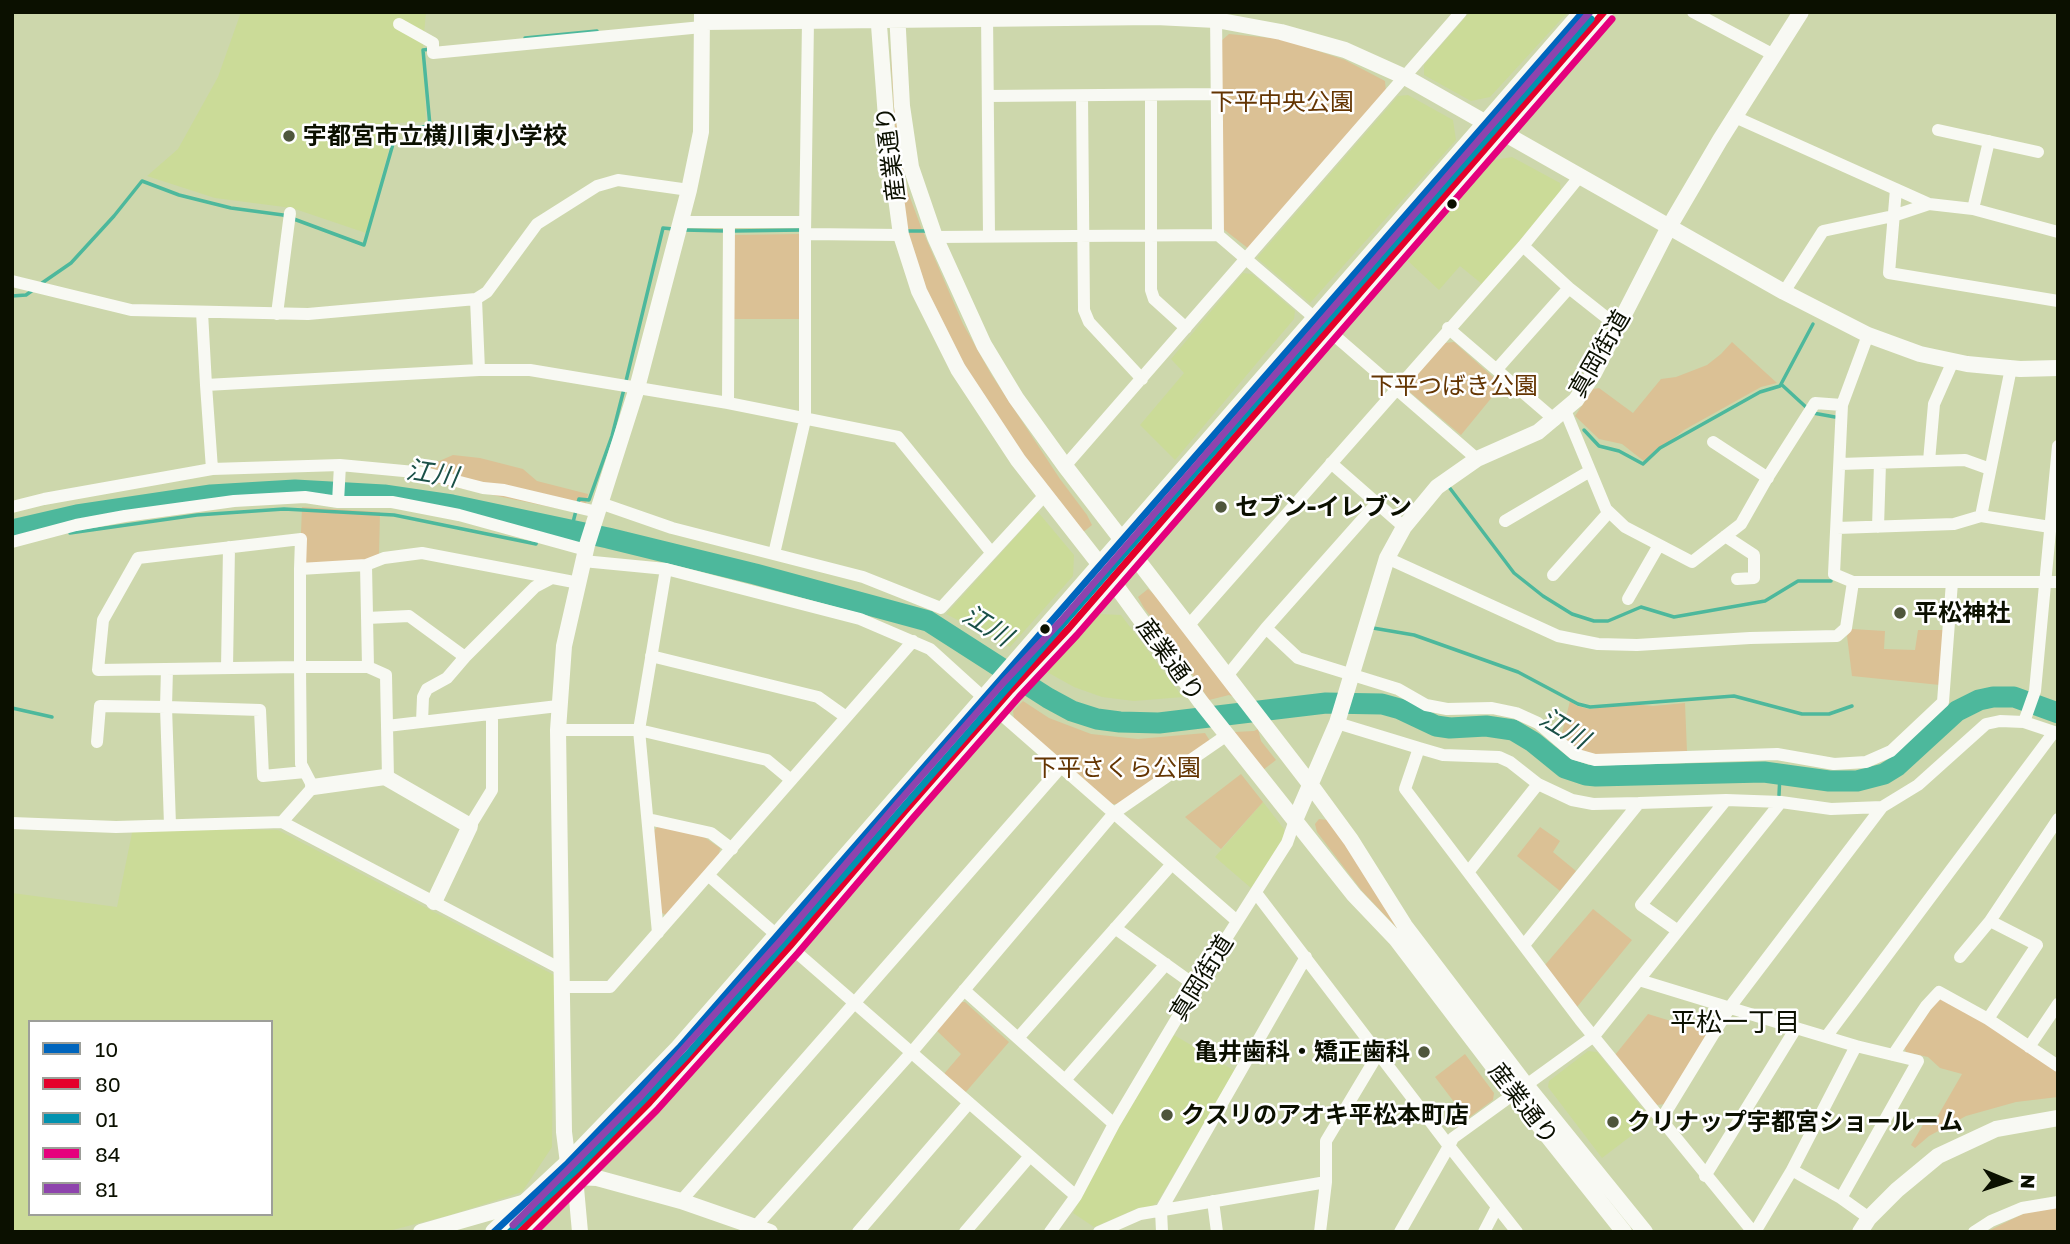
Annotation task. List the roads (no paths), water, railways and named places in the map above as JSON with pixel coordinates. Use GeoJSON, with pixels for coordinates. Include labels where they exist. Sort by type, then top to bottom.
{"type":"FeatureCollection","features":[{"type":"Feature","properties":{"kind":"main road"},"geometry":{"type":"LineString","coordinates":[[520,1232],[679,1048],[783,941],[1128,547],[1493,127],[1583,12]]}},
{"type":"Feature","properties":{"kind":"main road"},"geometry":{"type":"LineString","coordinates":[[1493,127],[1604,12]]}},
{"type":"Feature","properties":{"kind":"main road"},"geometry":{"type":"LineString","coordinates":[[494,1232],[526,1202],[572,1170]]}},
{"type":"Feature","properties":{"kind":"street"},"geometry":{"type":"LineString","coordinates":[[1693,12],[1774,55]]}},
{"type":"Feature","properties":{"kind":"street","name":"真岡街道"},"geometry":{"type":"LineString","coordinates":[[1050,1232],[1076,1196],[1114,1124],[1196,986],[1287,843],[1351,681],[1387,558],[1404,527],[1437,487],[1477,459],[1538,432],[1576,400],[1594,373],[1669,227],[1801,12]]}},
{"type":"Feature","properties":{"kind":"street"},"geometry":{"type":"LineString","coordinates":[[1065,466],[1405,77],[1455,14]]}},
{"type":"Feature","properties":{"kind":"street"},"geometry":{"type":"LineString","coordinates":[[987,15],[989,236]]}},
{"type":"Feature","properties":{"kind":"street"},"geometry":{"type":"LineString","coordinates":[[399,24],[433,43],[433,53],[702,21],[878,16],[1216,16],[1345,50],[1405,77],[1784,292],[1868,335],[1920,354],[1953,361],[2011,368],[2058,368]]}},
{"type":"Feature","properties":{"kind":"street","name":"産業通り"},"geometry":{"type":"LineString","coordinates":[[878,16],[887,131],[901,235],[919,291],[958,369],[1018,460],[1225,733],[1354,895],[1396,939],[1520,1089],[1645,1232]]}},
{"type":"Feature","properties":{"kind":"street","name":"産業通り"},"geometry":{"type":"LineString","coordinates":[[897,16],[902,106],[911,167],[935,237],[984,345],[1016,398],[1065,466],[1266,725],[1351,840],[1405,926],[1624,1232]]}},
{"type":"Feature","properties":{"kind":"street"},"geometry":{"type":"LineString","coordinates":[[1216,16],[1218,235]]}},
{"type":"Feature","properties":{"kind":"street"},"geometry":{"type":"LineString","coordinates":[[774,554],[805,420],[808,20]]}},
{"type":"Feature","properties":{"kind":"street"},"geometry":{"type":"LineString","coordinates":[[580,1232],[564,1132],[558,706],[564,646],[597,510],[637,388],[689,190],[701,132],[702,21]]}},
{"type":"Feature","properties":{"kind":"street"},"geometry":{"type":"LineString","coordinates":[[988,96],[1215,94]]}},
{"type":"Feature","properties":{"kind":"street"},"geometry":{"type":"LineString","coordinates":[[1150,95],[1151,290],[1154,299],[1186,328]]}},
{"type":"Feature","properties":{"kind":"street"},"geometry":{"type":"LineString","coordinates":[[1082,96],[1084,310],[1090,323],[1142,379]]}},
{"type":"Feature","properties":{"kind":"street"},"geometry":{"type":"LineString","coordinates":[[1735,117],[1929,204],[1972,209],[2058,232]]}},
{"type":"Feature","properties":{"kind":"street"},"geometry":{"type":"LineString","coordinates":[[1938,130],[2038,152]]}},
{"type":"Feature","properties":{"kind":"street"},"geometry":{"type":"LineString","coordinates":[[1972,209],[1989,141]]}},
{"type":"Feature","properties":{"kind":"street"},"geometry":{"type":"LineString","coordinates":[[1188,626],[1522,246],[1580,176]]}},
{"type":"Feature","properties":{"kind":"street"},"geometry":{"type":"LineString","coordinates":[[12,281],[131,310],[308,314],[476,299],[488,292],[537,224],[597,186],[618,180],[689,190]]}},
{"type":"Feature","properties":{"kind":"street"},"geometry":{"type":"LineString","coordinates":[[1896,189],[1889,273],[2058,301]]}},
{"type":"Feature","properties":{"kind":"street"},"geometry":{"type":"LineString","coordinates":[[1784,292],[1823,231],[1892,216],[1929,204]]}},
{"type":"Feature","properties":{"kind":"street"},"geometry":{"type":"LineString","coordinates":[[277,314],[290,213]]}},
{"type":"Feature","properties":{"kind":"street"},"geometry":{"type":"LineString","coordinates":[[680,222],[729,222],[901,235]]}},
{"type":"Feature","properties":{"kind":"street"},"geometry":{"type":"LineString","coordinates":[[728,403],[729,222]]}},
{"type":"Feature","properties":{"kind":"street"},"geometry":{"type":"LineString","coordinates":[[935,237],[1218,235],[1477,459]]}},
{"type":"Feature","properties":{"kind":"street"},"geometry":{"type":"LineString","coordinates":[[1522,246],[1617,326]]}},
{"type":"Feature","properties":{"kind":"street"},"geometry":{"type":"LineString","coordinates":[[1497,369],[1569,288]]}},
{"type":"Feature","properties":{"kind":"street"},"geometry":{"type":"LineString","coordinates":[[476,299],[479,370]]}},
{"type":"Feature","properties":{"kind":"street"},"geometry":{"type":"LineString","coordinates":[[202,312],[212,468]]}},
{"type":"Feature","properties":{"kind":"street"},"geometry":{"type":"LineString","coordinates":[[1448,328],[1497,369],[1560,415],[1590,471],[1605,509],[1625,527],[1692,562],[1741,523],[1815,403],[1842,405]]}},
{"type":"Feature","properties":{"kind":"street"},"geometry":{"type":"LineString","coordinates":[[1868,335],[1842,405],[1834,574],[1853,582],[2058,582]]}},
{"type":"Feature","properties":{"kind":"street"},"geometry":{"type":"LineString","coordinates":[[1929,461],[1934,404],[1953,361]]}},
{"type":"Feature","properties":{"kind":"street"},"geometry":{"type":"LineString","coordinates":[[1981,516],[2011,368]]}},
{"type":"Feature","properties":{"kind":"street"},"geometry":{"type":"LineString","coordinates":[[206,385],[479,370],[530,370],[728,403],[898,438],[991,552]]}},
{"type":"Feature","properties":{"kind":"street"},"geometry":{"type":"LineString","coordinates":[[1713,442],[1768,478]]}},
{"type":"Feature","properties":{"kind":"street"},"geometry":{"type":"LineString","coordinates":[[2024,722],[2035,691],[2043,582],[2058,446]]}},
{"type":"Feature","properties":{"kind":"street"},"geometry":{"type":"LineString","coordinates":[[1840,464],[1965,460],[1990,469]]}},
{"type":"Feature","properties":{"kind":"street"},"geometry":{"type":"LineString","coordinates":[[1331,463],[1404,527]]}},
{"type":"Feature","properties":{"kind":"street"},"geometry":{"type":"LineString","coordinates":[[1878,527],[1880,463]]}},
{"type":"Feature","properties":{"kind":"street"},"geometry":{"type":"LineString","coordinates":[[12,507],[212,468],[340,465],[425,473],[597,510],[863,577],[941,608],[1045,495]]}},
{"type":"Feature","properties":{"kind":"street"},"geometry":{"type":"LineString","coordinates":[[338,502],[340,465]]}},
{"type":"Feature","properties":{"kind":"street"},"geometry":{"type":"LineString","coordinates":[[1505,521],[1590,471]]}},
{"type":"Feature","properties":{"kind":"street"},"geometry":{"type":"LineString","coordinates":[[12,542],[76,525],[234,501],[305,497],[338,502],[392,502],[459,515],[586,552],[666,569],[860,619],[930,649],[1237,921]]}},
{"type":"Feature","properties":{"kind":"street"},"geometry":{"type":"LineString","coordinates":[[1227,676],[1376,504]]}},
{"type":"Feature","properties":{"kind":"street"},"geometry":{"type":"LineString","coordinates":[[1553,575],[1609,512]]}},
{"type":"Feature","properties":{"kind":"street"},"geometry":{"type":"LineString","coordinates":[[1837,528],[1954,524],[1981,516],[2050,527]]}},
{"type":"Feature","properties":{"kind":"street"},"geometry":{"type":"LineString","coordinates":[[1725,536],[1754,555],[1754,578],[1737,579]]}},
{"type":"Feature","properties":{"kind":"street"},"geometry":{"type":"LineString","coordinates":[[313,787],[301,764],[300,667],[300,569],[301,539],[138,558],[103,620],[98,670],[300,667],[368,667],[386,675],[388,779]]}},
{"type":"Feature","properties":{"kind":"street"},"geometry":{"type":"LineString","coordinates":[[1628,599],[1659,545]]}},
{"type":"Feature","properties":{"kind":"street"},"geometry":{"type":"LineString","coordinates":[[227,668],[229,547]]}},
{"type":"Feature","properties":{"kind":"street"},"geometry":{"type":"LineString","coordinates":[[300,569],[366,565],[384,558],[422,553],[579,583]]}},
{"type":"Feature","properties":{"kind":"street"},"geometry":{"type":"LineString","coordinates":[[1387,558],[1558,636],[1598,644],[1637,645],[1837,636],[1846,628],[1853,582]]}},
{"type":"Feature","properties":{"kind":"street"},"geometry":{"type":"LineString","coordinates":[[366,565],[368,667]]}},
{"type":"Feature","properties":{"kind":"street"},"geometry":{"type":"LineString","coordinates":[[658,933],[639,730],[666,569]]}},
{"type":"Feature","properties":{"kind":"street"},"geometry":{"type":"LineString","coordinates":[[422,722],[423,697],[427,688],[447,678],[535,587],[552,578]]}},
{"type":"Feature","properties":{"kind":"street"},"geometry":{"type":"LineString","coordinates":[[1266,628],[1298,658],[1351,681],[1398,689],[1426,705],[1447,709],[1492,708],[1517,713],[1538,723],[1574,754],[1595,760],[1777,754],[1834,764],[1866,762],[1891,751],[1943,702],[1952,582]]}},
{"type":"Feature","properties":{"kind":"street"},"geometry":{"type":"LineString","coordinates":[[367,618],[409,616],[465,657]]}},
{"type":"Feature","properties":{"kind":"street"},"geometry":{"type":"LineString","coordinates":[[563,987],[610,987],[913,641]]}},
{"type":"Feature","properties":{"kind":"street"},"geometry":{"type":"LineString","coordinates":[[651,656],[818,697],[846,717]]}},
{"type":"Feature","properties":{"kind":"street"},"geometry":{"type":"LineString","coordinates":[[167,669],[170,825]]}},
{"type":"Feature","properties":{"kind":"street"},"geometry":{"type":"LineString","coordinates":[[97,742],[100,706],[260,710],[263,776],[305,772]]}},
{"type":"Feature","properties":{"kind":"street"},"geometry":{"type":"LineString","coordinates":[[387,726],[558,706]]}},
{"type":"Feature","properties":{"kind":"street"},"geometry":{"type":"LineString","coordinates":[[434,902],[470,826],[492,790],[492,714]]}},
{"type":"Feature","properties":{"kind":"street"},"geometry":{"type":"LineString","coordinates":[[1337,720],[1443,755],[1499,757],[1517,766],[1538,784],[1572,800],[1593,804],[1726,800],[1781,802],[1831,809],[1882,807]]}},
{"type":"Feature","properties":{"kind":"street"},"geometry":{"type":"LineString","coordinates":[[1661,1119],[1730,1007],[1882,807],[1918,785],[1986,724],[2000,721],[2024,722],[2056,733],[1826,1037]]}},
{"type":"Feature","properties":{"kind":"street"},"geometry":{"type":"LineString","coordinates":[[558,730],[639,730],[767,760],[791,780]]}},
{"type":"Feature","properties":{"kind":"street"},"geometry":{"type":"LineString","coordinates":[[572,1170],[681,1201],[763,1229],[1114,813],[1225,733]]}},
{"type":"Feature","properties":{"kind":"street"},"geometry":{"type":"LineString","coordinates":[[1419,748],[1405,789],[1594,1036],[1705,1176],[1754,1232],[1792,1170],[1856,1046]]}},
{"type":"Feature","properties":{"kind":"street"},"geometry":{"type":"LineString","coordinates":[[681,1201],[1062,765]]}},
{"type":"Feature","properties":{"kind":"street"},"geometry":{"type":"LineString","coordinates":[[282,822],[313,787],[385,777],[470,826]]}},
{"type":"Feature","properties":{"kind":"street"},"geometry":{"type":"LineString","coordinates":[[1469,871],[1538,784]]}},
{"type":"Feature","properties":{"kind":"street"},"geometry":{"type":"LineString","coordinates":[[1678,931],[1641,905],[1726,800]]}},
{"type":"Feature","properties":{"kind":"street"},"geometry":{"type":"LineString","coordinates":[[1400,1232],[1454,1138],[1594,1036],[1781,802]]}},
{"type":"Feature","properties":{"kind":"street"},"geometry":{"type":"LineString","coordinates":[[1524,945],[1639,803]]}},
{"type":"Feature","properties":{"kind":"street"},"geometry":{"type":"LineString","coordinates":[[648,819],[711,833],[732,849]]}},
{"type":"Feature","properties":{"kind":"street"},"geometry":{"type":"LineString","coordinates":[[1960,957],[1990,921],[2058,819]]}},
{"type":"Feature","properties":{"kind":"street"},"geometry":{"type":"LineString","coordinates":[[12,823],[116,827],[282,822],[563,970]]}},
{"type":"Feature","properties":{"kind":"street"},"geometry":{"type":"LineString","coordinates":[[1018,1038],[1172,864]]}},
{"type":"Feature","properties":{"kind":"street"},"geometry":{"type":"LineString","coordinates":[[709,876],[1076,1196]]}},
{"type":"Feature","properties":{"kind":"street"},"geometry":{"type":"LineString","coordinates":[[1256,893],[1517,1232]]}},
{"type":"Feature","properties":{"kind":"street"},"geometry":{"type":"LineString","coordinates":[[1988,1019],[2037,945],[1990,921]]}},
{"type":"Feature","properties":{"kind":"street"},"geometry":{"type":"LineString","coordinates":[[1115,928],[1196,986]]}},
{"type":"Feature","properties":{"kind":"street"},"geometry":{"type":"LineString","coordinates":[[1162,1232],[1161,1210],[1306,957]]}},
{"type":"Feature","properties":{"kind":"street"},"geometry":{"type":"LineString","coordinates":[[1065,1080],[1166,964]]}},
{"type":"Feature","properties":{"kind":"street"},"geometry":{"type":"LineString","coordinates":[[1639,980],[1856,1046],[1918,1061],[1841,1198]]}},
{"type":"Feature","properties":{"kind":"street"},"geometry":{"type":"LineString","coordinates":[[964,990],[1114,1124]]}},
{"type":"Feature","properties":{"kind":"street"},"geometry":{"type":"LineString","coordinates":[[1893,1055],[1926,1006],[1940,992],[1988,1019],[2058,1066]]}},
{"type":"Feature","properties":{"kind":"street"},"geometry":{"type":"LineString","coordinates":[[2029,1047],[2058,1004]]}},
{"type":"Feature","properties":{"kind":"street"},"geometry":{"type":"LineString","coordinates":[[1705,1176],[1796,1028]]}},
{"type":"Feature","properties":{"kind":"street"},"geometry":{"type":"LineString","coordinates":[[1320,1232],[1326,1182],[1326,1141],[1378,1054]]}},
{"type":"Feature","properties":{"kind":"street"},"geometry":{"type":"LineString","coordinates":[[858,1232],[969,1103]]}},
{"type":"Feature","properties":{"kind":"street"},"geometry":{"type":"LineString","coordinates":[[1860,1232],[1869,1218],[1938,1156],[1996,1129],[2058,1118]]}},
{"type":"Feature","properties":{"kind":"street"},"geometry":{"type":"LineString","coordinates":[[965,1232],[1030,1156]]}},
{"type":"Feature","properties":{"kind":"street"},"geometry":{"type":"LineString","coordinates":[[1792,1170],[1841,1198],[1869,1218]]}},
{"type":"Feature","properties":{"kind":"street"},"geometry":{"type":"LineString","coordinates":[[1099,1232],[1140,1214],[1326,1182]]}},
{"type":"Feature","properties":{"kind":"street"},"geometry":{"type":"LineString","coordinates":[[1213,1201],[1217,1232]]}},
{"type":"Feature","properties":{"kind":"street"},"geometry":{"type":"LineString","coordinates":[[421,1232],[526,1202]]}},
{"type":"Feature","properties":{"kind":"street"},"geometry":{"type":"LineString","coordinates":[[1974,1232],[1991,1221],[2022,1208],[2058,1202]]}},
{"type":"Feature","properties":{"kind":"street"},"geometry":{"type":"LineString","coordinates":[[1483,1232],[1497,1208]]}},
{"type":"Feature","properties":{"kind":"waterway"},"geometry":{"type":"LineString","coordinates":[[525,38],[597,31]]}},
{"type":"Feature","properties":{"kind":"waterway"},"geometry":{"type":"LineString","coordinates":[[42,283],[71,263],[142,181],[179,195],[231,208],[283,215],[364,245],[397,130],[430,126],[423,50],[431,49]]}},
{"type":"Feature","properties":{"kind":"waterway"},"geometry":{"type":"LineString","coordinates":[[626,381],[663,228],[673,229]]}},
{"type":"Feature","properties":{"kind":"waterway"},"geometry":{"type":"LineString","coordinates":[[684,230],[725,231]]}},
{"type":"Feature","properties":{"kind":"waterway"},"geometry":{"type":"LineString","coordinates":[[733,231],[802,230]]}},
{"type":"Feature","properties":{"kind":"waterway"},"geometry":{"type":"LineString","coordinates":[[904,231],[928,231]]}},
{"type":"Feature","properties":{"kind":"waterway"},"geometry":{"type":"LineString","coordinates":[[12,296],[26,295],[33,290]]}},
{"type":"Feature","properties":{"kind":"waterway"},"geometry":{"type":"LineString","coordinates":[[1584,430],[1599,446],[1619,451],[1643,464],[1660,448],[1760,392],[1780,386],[1813,324]]}},
{"type":"Feature","properties":{"kind":"waterway"},"geometry":{"type":"LineString","coordinates":[[1782,385],[1807,408]]}},
{"type":"Feature","properties":{"kind":"waterway"},"geometry":{"type":"LineString","coordinates":[[571,530],[579,499],[589,500],[612,436],[624,389]]}},
{"type":"Feature","properties":{"kind":"waterway"},"geometry":{"type":"LineString","coordinates":[[1813,413],[1835,417]]}},
{"type":"Feature","properties":{"kind":"waterway"},"geometry":{"type":"LineString","coordinates":[[1449,487],[1514,573],[1572,614],[1594,621],[1608,621],[1641,607],[1674,617],[1765,601],[1798,581],[1831,581]]}},
{"type":"Feature","properties":{"kind":"waterway","name":"江川"},"geometry":{"type":"LineString","coordinates":[[12,530],[77,515],[211,495],[295,490],[384,495],[452,505],[608,538],[928,621],[1048,698],[1072,711],[1097,719],[1159,723],[1326,703],[1382,704],[1400,709],[1436,726],[1486,726],[1513,730],[1533,742],[1565,768],[1596,776],[1764,772],[1829,781],[1857,781],[1884,774],[1897,766],[1957,711],[1979,700],[2014,697],[2058,713]]}},
{"type":"Feature","properties":{"kind":"waterway"},"geometry":{"type":"LineString","coordinates":[[70,533],[197,515],[284,509],[394,515],[536,544],[540,523]]}},
{"type":"Feature","properties":{"kind":"waterway"},"geometry":{"type":"LineString","coordinates":[[1373,628],[1414,635],[1518,672],[1578,704],[1590,707],[1734,696],[1802,714],[1829,714],[1852,706]]}},
{"type":"Feature","properties":{"kind":"waterway"},"geometry":{"type":"LineString","coordinates":[[12,708],[52,717]]}},
{"type":"Feature","properties":{"kind":"waterway"},"geometry":{"type":"LineString","coordinates":[[1779,795],[1780,774]]}},
{"type":"Feature","properties":{"kind":"place","name":"宇都宮市立横川東小学校"},"geometry":{"type":"Point","coordinates":[289,136]}},
{"type":"Feature","properties":{"kind":"place","name":"セブン-イレブン"},"geometry":{"type":"Point","coordinates":[1221,507]}},
{"type":"Feature","properties":{"kind":"place","name":"平松神社"},"geometry":{"type":"Point","coordinates":[1900,613]}},
{"type":"Feature","properties":{"kind":"place","name":"亀井歯科・矯正歯科"},"geometry":{"type":"Point","coordinates":[1424,1052]}},
{"type":"Feature","properties":{"kind":"place","name":"クスリのアオキ平松本町店"},"geometry":{"type":"Point","coordinates":[1167,1115]}},
{"type":"Feature","properties":{"kind":"place","name":"クリナップ宇都宮ショールーム"},"geometry":{"type":"Point","coordinates":[1613,1122]}},
{"type":"Feature","properties":{"kind":"district","name":"平松一丁目"},"geometry":{"type":"Point","coordinates":[1735,1023]}},
{"type":"Feature","properties":{"kind":"park label","name":"下平中央公園"},"geometry":{"type":"Point","coordinates":[1282,102]}},
{"type":"Feature","properties":{"kind":"park label","name":"下平つばき公園"},"geometry":{"type":"Point","coordinates":[1454,386]}},
{"type":"Feature","properties":{"kind":"park label","name":"下平さくら公園"},"geometry":{"type":"Point","coordinates":[1117,768]}}]}
